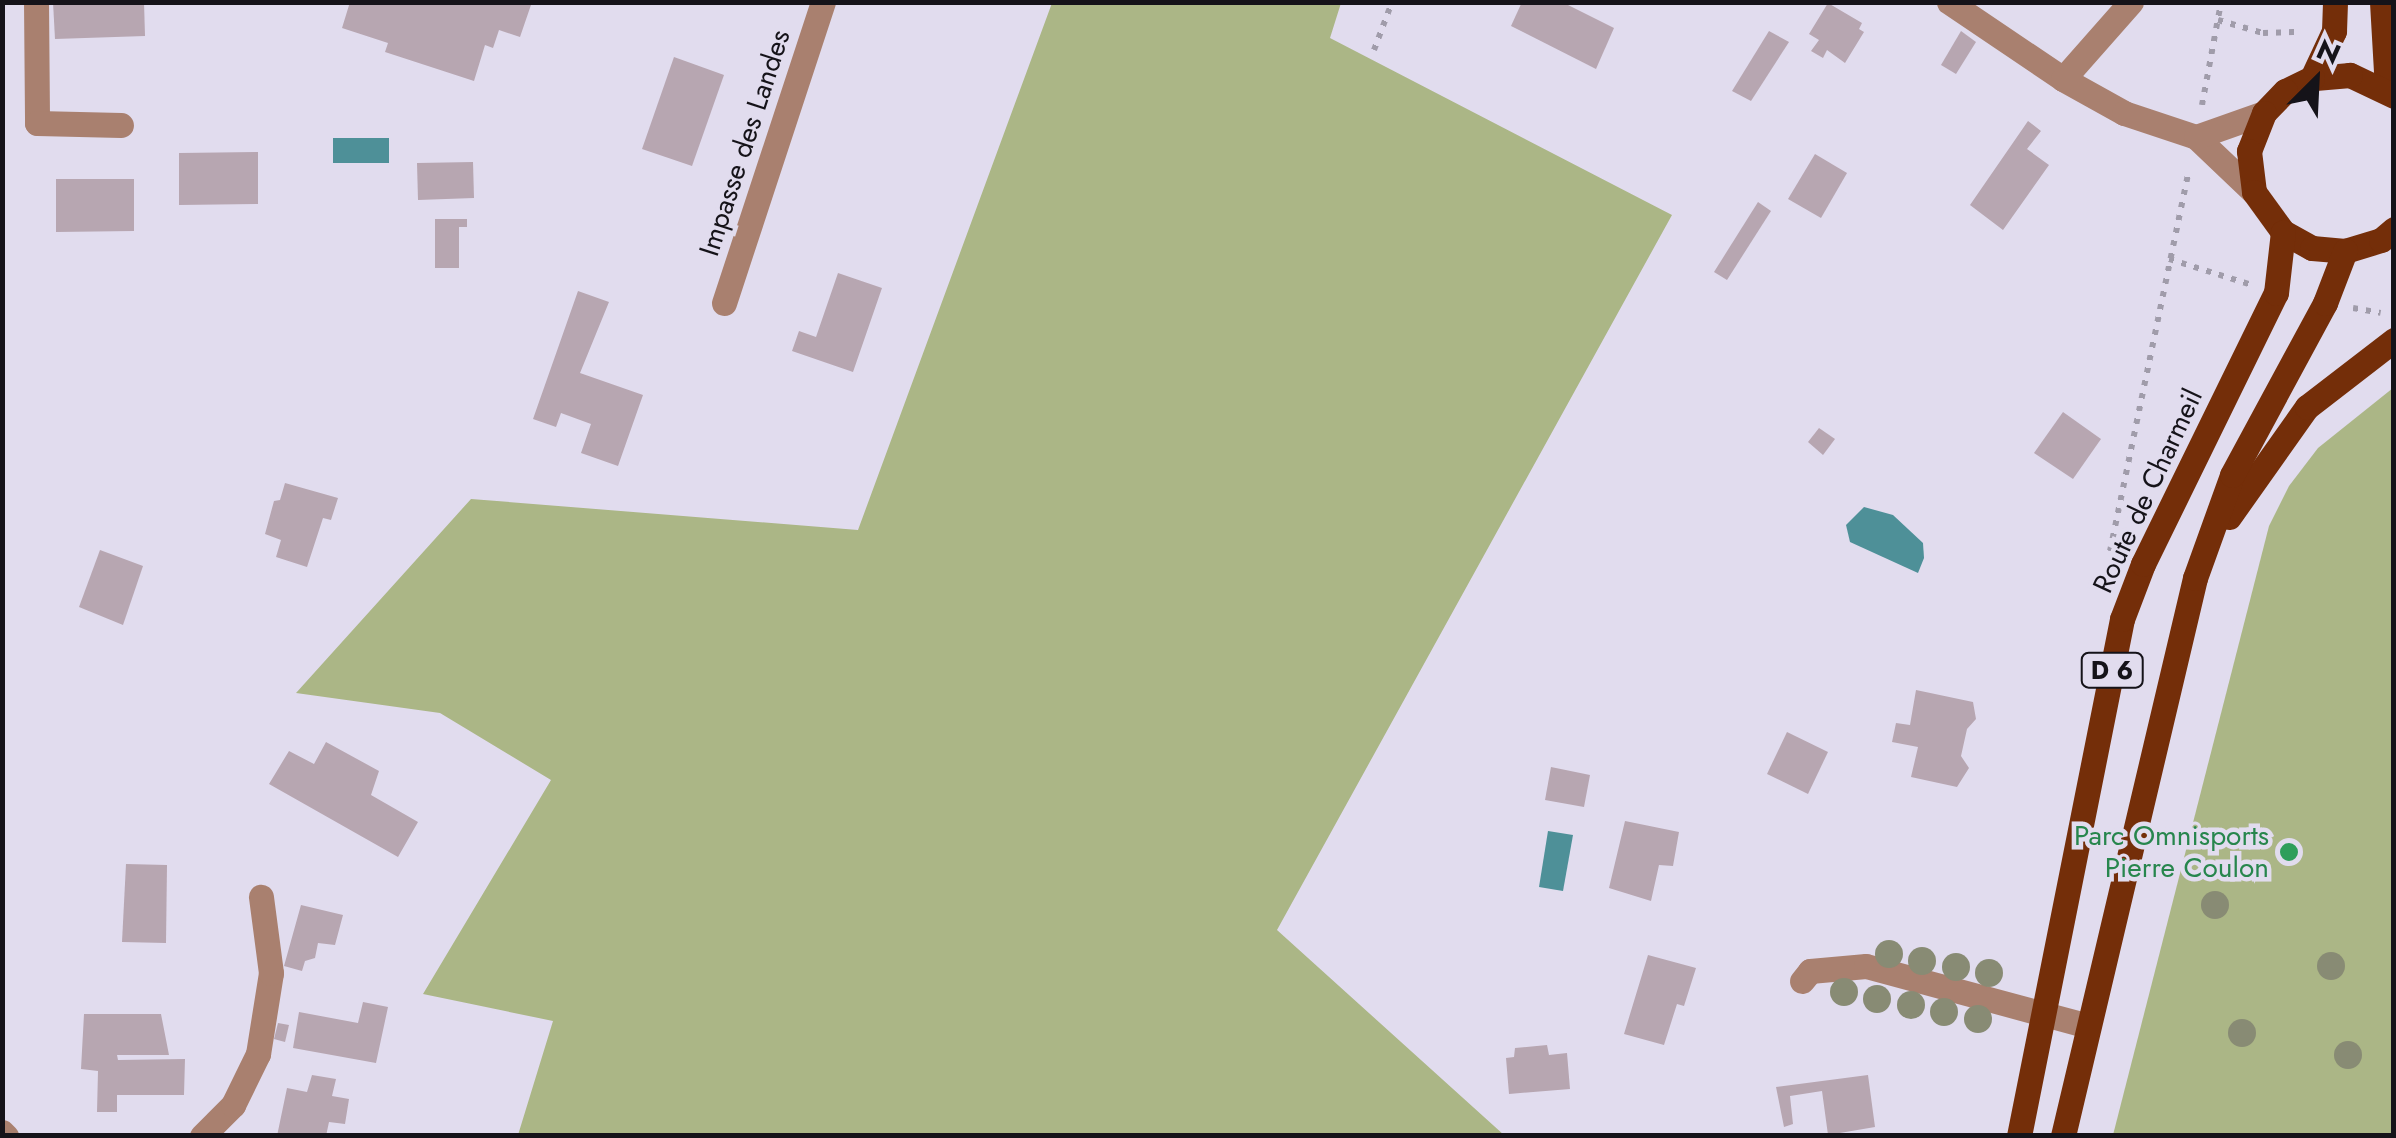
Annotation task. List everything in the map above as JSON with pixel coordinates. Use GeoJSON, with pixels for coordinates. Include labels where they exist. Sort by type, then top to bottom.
{"type":"FeatureCollection","features":[{"type":"Feature","properties":{"kind":"main road"},"geometry":{"type":"LineString","coordinates":[[2312,78],[2334,30],[2335,2]]}},
{"type":"Feature","properties":{"kind":"main road"},"geometry":{"type":"LineString","coordinates":[[2382,2],[2390,92],[2350,75],[2312,78],[2285,91],[2264,113],[2250,151],[2254,192],[2283,232],[2312,248],[2346,251],[2381,240],[2394,229]]}},
{"type":"Feature","properties":{"kind":"main road","name":"Route de Charmeil"},"geometry":{"type":"LineString","coordinates":[[2019,1136],[2122,619],[2143,564],[2276,293],[2283,232]]}},
{"type":"Feature","properties":{"kind":"main road","name":"D 6"},"geometry":{"type":"LineString","coordinates":[[2062,1136],[2195,578],[2232,475],[2324,303],[2346,251]]}},
{"type":"Feature","properties":{"kind":"main road"},"geometry":{"type":"LineString","coordinates":[[2195,578],[2244,490],[2307,407],[2394,340]]}},
{"type":"Feature","properties":{"kind":"street"},"geometry":{"type":"LineString","coordinates":[[36,2],[37,123],[121,125]]}},
{"type":"Feature","properties":{"kind":"street","name":"Impasse des Landes"},"geometry":{"type":"LineString","coordinates":[[724,303],[823,2]]}},
{"type":"Feature","properties":{"kind":"street"},"geometry":{"type":"LineString","coordinates":[[1948,2],[2064,80],[2124,113],[2196,137],[2254,192]]}},
{"type":"Feature","properties":{"kind":"street"},"geometry":{"type":"LineString","coordinates":[[2064,80],[2131,2]]}},
{"type":"Feature","properties":{"kind":"street"},"geometry":{"type":"LineString","coordinates":[[2196,137],[2264,113]]}},
{"type":"Feature","properties":{"kind":"street"},"geometry":{"type":"LineString","coordinates":[[202,1136],[233,1105],[258,1054],[272,973],[261,897]]}},
{"type":"Feature","properties":{"kind":"street"},"geometry":{"type":"LineString","coordinates":[[1802,981],[1810,970],[1866,966],[2088,1026]]}},
{"type":"Feature","properties":{"kind":"path"},"geometry":{"type":"LineString","coordinates":[[1374,50],[1392,2]]}},
{"type":"Feature","properties":{"kind":"path"},"geometry":{"type":"LineString","coordinates":[[2110,550],[2221,2]]}},
{"type":"Feature","properties":{"kind":"green space"},"geometry":{"type":"Polygon","coordinates":[[[1052,3],[1341,3],[1330,38],[1672,215],[1277,930],[1504,1135],[518,1135],[553,1021],[423,994],[551,780],[440,713],[296,693],[471,499],[858,530],[1052,3]]]}},
{"type":"Feature","properties":{"kind":"green space","name":"Parc Omnisports Pierre Coulon"},"geometry":{"type":"Polygon","coordinates":[[[2393,388],[2393,1135],[2113,1135],[2269,526],[2289,486],[2318,448],[2393,388]]]}},
{"type":"Feature","properties":{"kind":"water"},"geometry":{"type":"Polygon","coordinates":[[[333,138],[389,138],[389,163],[333,163],[333,138]]]}},
{"type":"Feature","properties":{"kind":"water"},"geometry":{"type":"Polygon","coordinates":[[[1864,507],[1893,515],[1923,543],[1924,558],[1918,573],[1850,542],[1846,525],[1864,507]]]}},
{"type":"Feature","properties":{"kind":"water"},"geometry":{"type":"Polygon","coordinates":[[[1548,831],[1573,835],[1563,891],[1539,887],[1548,831]]]}},
{"type":"Feature","properties":{"kind":"building"},"geometry":{"type":"Polygon","coordinates":[[[53,2],[144,2],[145,36],[55,39],[53,2]]]}},
{"type":"Feature","properties":{"kind":"building"},"geometry":{"type":"Polygon","coordinates":[[[350,2],[532,2],[520,37],[499,30],[493,48],[485,45],[474,81],[385,52],[388,43],[342,28],[350,2]]]}},
{"type":"Feature","properties":{"kind":"building"},"geometry":{"type":"Polygon","coordinates":[[[1522,2],[1562,2],[1614,28],[1596,69],[1511,26],[1522,2]]]}},
{"type":"Feature","properties":{"kind":"building"},"geometry":{"type":"Polygon","coordinates":[[[1828,3],[1862,23],[1859,29],[1864,32],[1845,63],[1827,50],[1823,58],[1811,51],[1819,40],[1809,34],[1828,3]]]}},
{"type":"Feature","properties":{"kind":"building"},"geometry":{"type":"Polygon","coordinates":[[[1769,31],[1789,42],[1751,101],[1732,91],[1769,31]]]}},
{"type":"Feature","properties":{"kind":"building"},"geometry":{"type":"Polygon","coordinates":[[[1961,31],[1976,42],[1956,74],[1941,65],[1961,31]]]}},
{"type":"Feature","properties":{"kind":"building"},"geometry":{"type":"Polygon","coordinates":[[[674,57],[724,75],[692,166],[642,149],[674,57]]]}},
{"type":"Feature","properties":{"kind":"building"},"geometry":{"type":"Polygon","coordinates":[[[2028,121],[2041,131],[2027,149],[2049,165],[2003,230],[1970,205],[2028,121]]]}},
{"type":"Feature","properties":{"kind":"building"},"geometry":{"type":"Polygon","coordinates":[[[258,152],[258,204],[179,205],[179,153],[258,152]]]}},
{"type":"Feature","properties":{"kind":"building"},"geometry":{"type":"Polygon","coordinates":[[[1815,154],[1847,173],[1821,218],[1788,199],[1815,154]]]}},
{"type":"Feature","properties":{"kind":"building"},"geometry":{"type":"Polygon","coordinates":[[[473,162],[474,198],[418,200],[417,163],[473,162]]]}},
{"type":"Feature","properties":{"kind":"building"},"geometry":{"type":"Polygon","coordinates":[[[56,179],[134,179],[134,231],[56,232],[56,179]]]}},
{"type":"Feature","properties":{"kind":"building"},"geometry":{"type":"Polygon","coordinates":[[[1758,202],[1771,211],[1727,280],[1714,272],[1758,202]]]}},
{"type":"Feature","properties":{"kind":"building"},"geometry":{"type":"Polygon","coordinates":[[[435,219],[467,219],[467,227],[459,227],[459,268],[435,268],[435,219]]]}},
{"type":"Feature","properties":{"kind":"building"},"geometry":{"type":"Polygon","coordinates":[[[838,273],[882,288],[853,372],[792,351],[799,331],[816,337],[838,273]]]}},
{"type":"Feature","properties":{"kind":"building"},"geometry":{"type":"Polygon","coordinates":[[[578,291],[609,302],[580,373],[643,395],[618,466],[581,453],[591,424],[561,413],[556,427],[533,419],[578,291]]]}},
{"type":"Feature","properties":{"kind":"building"},"geometry":{"type":"Polygon","coordinates":[[[2063,412],[2101,439],[2073,479],[2034,453],[2063,412]]]}},
{"type":"Feature","properties":{"kind":"building"},"geometry":{"type":"Polygon","coordinates":[[[1819,428],[1835,439],[1823,455],[1808,442],[1819,428]]]}},
{"type":"Feature","properties":{"kind":"building"},"geometry":{"type":"Polygon","coordinates":[[[285,483],[338,498],[331,520],[323,518],[307,567],[276,557],[281,540],[265,534],[274,501],[280,500],[285,483]]]}},
{"type":"Feature","properties":{"kind":"building"},"geometry":{"type":"Polygon","coordinates":[[[100,550],[143,566],[123,625],[79,607],[100,550]]]}},
{"type":"Feature","properties":{"kind":"building"},"geometry":{"type":"Polygon","coordinates":[[[1916,690],[1973,702],[1976,719],[1967,729],[1961,756],[1969,768],[1957,787],[1911,777],[1918,747],[1892,742],[1896,723],[1910,725],[1916,690]]]}},
{"type":"Feature","properties":{"kind":"building"},"geometry":{"type":"Polygon","coordinates":[[[1787,732],[1828,752],[1808,794],[1767,774],[1787,732]]]}},
{"type":"Feature","properties":{"kind":"building"},"geometry":{"type":"Polygon","coordinates":[[[326,742],[379,771],[371,795],[418,822],[398,857],[269,784],[289,751],[314,764],[326,742]]]}},
{"type":"Feature","properties":{"kind":"building"},"geometry":{"type":"Polygon","coordinates":[[[1551,767],[1590,775],[1584,807],[1545,800],[1551,767]]]}},
{"type":"Feature","properties":{"kind":"building"},"geometry":{"type":"Polygon","coordinates":[[[1625,821],[1679,832],[1673,866],[1659,865],[1651,901],[1609,888],[1625,821]]]}},
{"type":"Feature","properties":{"kind":"building"},"geometry":{"type":"Polygon","coordinates":[[[126,864],[167,865],[166,943],[122,942],[126,864]]]}},
{"type":"Feature","properties":{"kind":"building"},"geometry":{"type":"Polygon","coordinates":[[[301,905],[343,915],[335,945],[318,943],[315,958],[305,961],[302,971],[284,966],[301,905]]]}},
{"type":"Feature","properties":{"kind":"building"},"geometry":{"type":"Polygon","coordinates":[[[1648,955],[1696,968],[1684,1006],[1677,1004],[1664,1045],[1624,1034],[1648,955]]]}},
{"type":"Feature","properties":{"kind":"building"},"geometry":{"type":"Polygon","coordinates":[[[363,1002],[388,1007],[376,1063],[293,1048],[299,1012],[358,1023],[363,1002]]]}},
{"type":"Feature","properties":{"kind":"building"},"geometry":{"type":"Polygon","coordinates":[[[84,1014],[161,1014],[169,1055],[117,1055],[118,1060],[185,1059],[184,1095],[117,1095],[117,1112],[97,1112],[98,1071],[81,1069],[84,1014]]]}},
{"type":"Feature","properties":{"kind":"building"},"geometry":{"type":"Polygon","coordinates":[[[278,1023],[289,1025],[285,1042],[274,1039],[278,1023]]]}},
{"type":"Feature","properties":{"kind":"building"},"geometry":{"type":"Polygon","coordinates":[[[1547,1045],[1549,1055],[1567,1053],[1570,1089],[1509,1094],[1506,1058],[1514,1057],[1515,1048],[1547,1045]]]}},
{"type":"Feature","properties":{"kind":"building"},"geometry":{"type":"Polygon","coordinates":[[[312,1075],[336,1079],[332,1096],[349,1099],[345,1124],[329,1122],[326,1136],[277,1136],[287,1088],[307,1092],[312,1075]]]}},
{"type":"Feature","properties":{"kind":"building"},"geometry":{"type":"Polygon","coordinates":[[[1868,1075],[1875,1127],[1828,1135],[1822,1091],[1790,1096],[1793,1124],[1784,1127],[1776,1087],[1868,1075]]]}},
{"type":"Feature","properties":{"kind":"place","name":"Parc Omnisports Pierre Coulon"},"geometry":{"type":"Point","coordinates":[2289,852]}}]}
